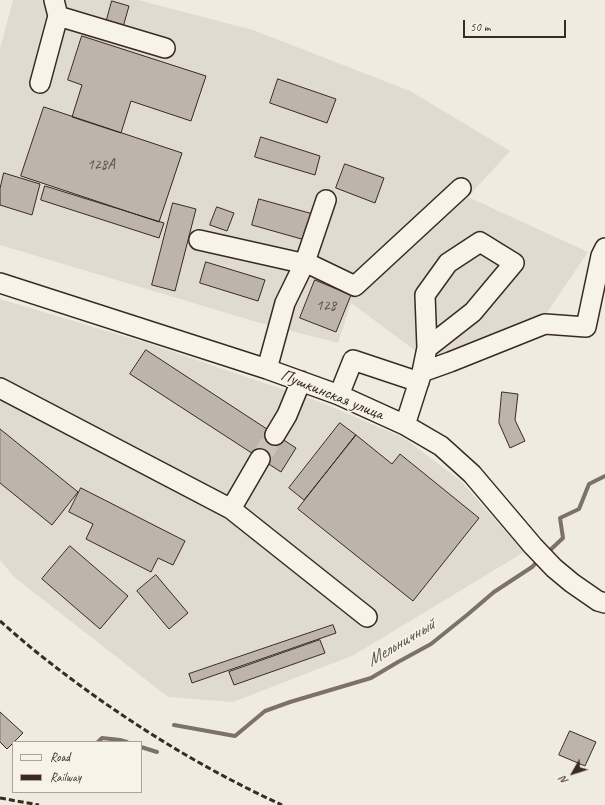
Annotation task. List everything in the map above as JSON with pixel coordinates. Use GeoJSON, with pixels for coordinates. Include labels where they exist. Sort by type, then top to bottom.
{"type":"FeatureCollection","features":[{"type":"Feature","properties":{"kind":"street"},"geometry":{"type":"LineString","coordinates":[[40,83],[56,8],[165,48]]}},
{"type":"Feature","properties":{"kind":"street"},"geometry":{"type":"LineString","coordinates":[[199,240],[297,262],[305,262],[355,286],[461,188]]}},
{"type":"Feature","properties":{"kind":"street"},"geometry":{"type":"LineString","coordinates":[[267,369],[285,303],[305,262],[326,200]]}},
{"type":"Feature","properties":{"kind":"street"},"geometry":{"type":"LineString","coordinates":[[405,425],[420,377],[427,348],[425,295],[448,263],[480,242],[514,263],[473,312],[427,348]]}},
{"type":"Feature","properties":{"kind":"street"},"geometry":{"type":"LineString","coordinates":[[339,395],[354,360],[420,377],[450,362],[545,324],[586,327],[605,248]]}},
{"type":"Feature","properties":{"kind":"street","name":"Пушкинская улица"},"geometry":{"type":"LineString","coordinates":[[0,283],[267,369],[339,395],[405,425],[441,446],[472,474],[533,546],[554,568],[572,583],[598,601],[605,603]]}},
{"type":"Feature","properties":{"kind":"street"},"geometry":{"type":"LineString","coordinates":[[276,435],[287,415],[301,381]]}},
{"type":"Feature","properties":{"kind":"street"},"geometry":{"type":"LineString","coordinates":[[0,388],[231,509],[367,617]]}},
{"type":"Feature","properties":{"kind":"street"},"geometry":{"type":"LineString","coordinates":[[231,509],[260,459]]}},
{"type":"Feature","properties":{"kind":"shaded area"},"geometry":{"type":"Polygon","coordinates":[[[13,0],[138,0],[253,30],[410,91],[510,151],[468,197],[588,252],[546,314],[449,358],[417,352],[351,303],[338,343],[260,323],[0,245],[0,49],[13,0]]]}},
{"type":"Feature","properties":{"kind":"shaded area"},"geometry":{"type":"Polygon","coordinates":[[[0,299],[147,343],[320,402],[404,438],[460,480],[524,552],[354,655],[233,702],[168,697],[14,577],[0,560],[0,299]]]}},
{"type":"Feature","properties":{"kind":"building"},"geometry":{"type":"Polygon","coordinates":[[[112,1],[129,6],[123,27],[106,23],[112,1]]]}},
{"type":"Feature","properties":{"kind":"building"},"geometry":{"type":"Polygon","coordinates":[[[82,36],[206,76],[191,121],[131,101],[121,133],[72,117],[82,85],[68,80],[82,36]]]}},
{"type":"Feature","properties":{"kind":"building"},"geometry":{"type":"Polygon","coordinates":[[[278,79],[336,99],[327,123],[270,103],[278,79]]]}},
{"type":"Feature","properties":{"kind":"building"},"geometry":{"type":"Polygon","coordinates":[[[44,107],[182,153],[159,222],[21,176],[44,107]]]}},
{"type":"Feature","properties":{"kind":"building"},"geometry":{"type":"Polygon","coordinates":[[[261,137],[320,156],[315,175],[255,157],[261,137]]]}},
{"type":"Feature","properties":{"kind":"building"},"geometry":{"type":"Polygon","coordinates":[[[345,164],[384,178],[375,203],[336,188],[345,164]]]}},
{"type":"Feature","properties":{"kind":"building"},"geometry":{"type":"Polygon","coordinates":[[[4,173],[40,184],[32,215],[0,205],[0,189],[4,173]]]}},
{"type":"Feature","properties":{"kind":"building"},"geometry":{"type":"Polygon","coordinates":[[[45,186],[164,223],[159,238],[41,200],[45,186]]]}},
{"type":"Feature","properties":{"kind":"building"},"geometry":{"type":"Polygon","coordinates":[[[259,199],[313,214],[305,240],[252,225],[259,199]]]}},
{"type":"Feature","properties":{"kind":"building"},"geometry":{"type":"Polygon","coordinates":[[[173,203],[196,209],[175,291],[152,285],[173,203]]]}},
{"type":"Feature","properties":{"kind":"building"},"geometry":{"type":"Polygon","coordinates":[[[217,207],[234,213],[227,231],[210,225],[217,207]]]}},
{"type":"Feature","properties":{"kind":"building"},"geometry":{"type":"Polygon","coordinates":[[[206,262],[265,280],[258,301],[200,283],[206,262]]]}},
{"type":"Feature","properties":{"kind":"building"},"geometry":{"type":"Polygon","coordinates":[[[315,280],[351,295],[336,332],[300,318],[315,280]]]}},
{"type":"Feature","properties":{"kind":"building"},"geometry":{"type":"Polygon","coordinates":[[[146,350],[296,448],[281,472],[130,374],[146,350]]]}},
{"type":"Feature","properties":{"kind":"building"},"geometry":{"type":"Polygon","coordinates":[[[502,392],[518,394],[515,420],[525,441],[510,448],[499,423],[502,392]]]}},
{"type":"Feature","properties":{"kind":"building"},"geometry":{"type":"Polygon","coordinates":[[[340,423],[356,435],[304,500],[289,488],[340,423]]]}},
{"type":"Feature","properties":{"kind":"building"},"geometry":{"type":"Polygon","coordinates":[[[0,429],[78,492],[52,525],[0,483],[0,429]]]}},
{"type":"Feature","properties":{"kind":"building"},"geometry":{"type":"Polygon","coordinates":[[[356,435],[392,464],[400,454],[479,518],[413,601],[298,509],[356,435]]]}},
{"type":"Feature","properties":{"kind":"building"},"geometry":{"type":"Polygon","coordinates":[[[81,488],[185,541],[173,565],[158,558],[151,572],[86,539],[93,524],[69,512],[81,488]]]}},
{"type":"Feature","properties":{"kind":"building"},"geometry":{"type":"Polygon","coordinates":[[[70,546],[128,596],[100,629],[42,579],[70,546]]]}},
{"type":"Feature","properties":{"kind":"building"},"geometry":{"type":"Polygon","coordinates":[[[156,575],[188,613],[169,629],[137,591],[156,575]]]}},
{"type":"Feature","properties":{"kind":"building"},"geometry":{"type":"Polygon","coordinates":[[[333,625],[336,633],[192,683],[189,674],[333,625]]]}},
{"type":"Feature","properties":{"kind":"building"},"geometry":{"type":"Polygon","coordinates":[[[320,640],[325,653],[234,685],[229,672],[320,640]]]}},
{"type":"Feature","properties":{"kind":"building"},"geometry":{"type":"Polygon","coordinates":[[[0,712],[23,733],[15,741],[12,741],[12,744],[7,749],[0,742],[0,712]]]}},
{"type":"Feature","properties":{"kind":"building"},"geometry":{"type":"Polygon","coordinates":[[[570,731],[596,742],[585,766],[559,755],[570,731]]]}},
{"type":"Feature","properties":{"kind":"waterway","name":"Мельничный"},"geometry":{"type":"LineString","coordinates":[[547,553],[563,538],[560,518],[579,509],[589,484],[605,476]]}},
{"type":"Feature","properties":{"kind":"waterway","name":"Мельничный"},"geometry":{"type":"LineString","coordinates":[[174,725],[235,736],[265,711],[371,678],[431,644],[494,592],[532,567],[539,560]]}},
{"type":"Feature","properties":{"kind":"waterway"},"geometry":{"type":"LineString","coordinates":[[99,741],[102,738],[124,741]]}},
{"type":"Feature","properties":{"kind":"waterway"},"geometry":{"type":"LineString","coordinates":[[142,747],[157,752]]}},
{"type":"Feature","properties":{"kind":"tunnel"},"geometry":{"type":"LineString","coordinates":[[260,459],[275,435]]}},
{"type":"Feature","properties":{"kind":"railway"},"geometry":{"type":"LineString","coordinates":[[0,621],[76,683],[132,722],[191,758],[282,805]]}},
{"type":"Feature","properties":{"kind":"railway"},"geometry":{"type":"LineString","coordinates":[[0,798],[39,805]]}}]}
